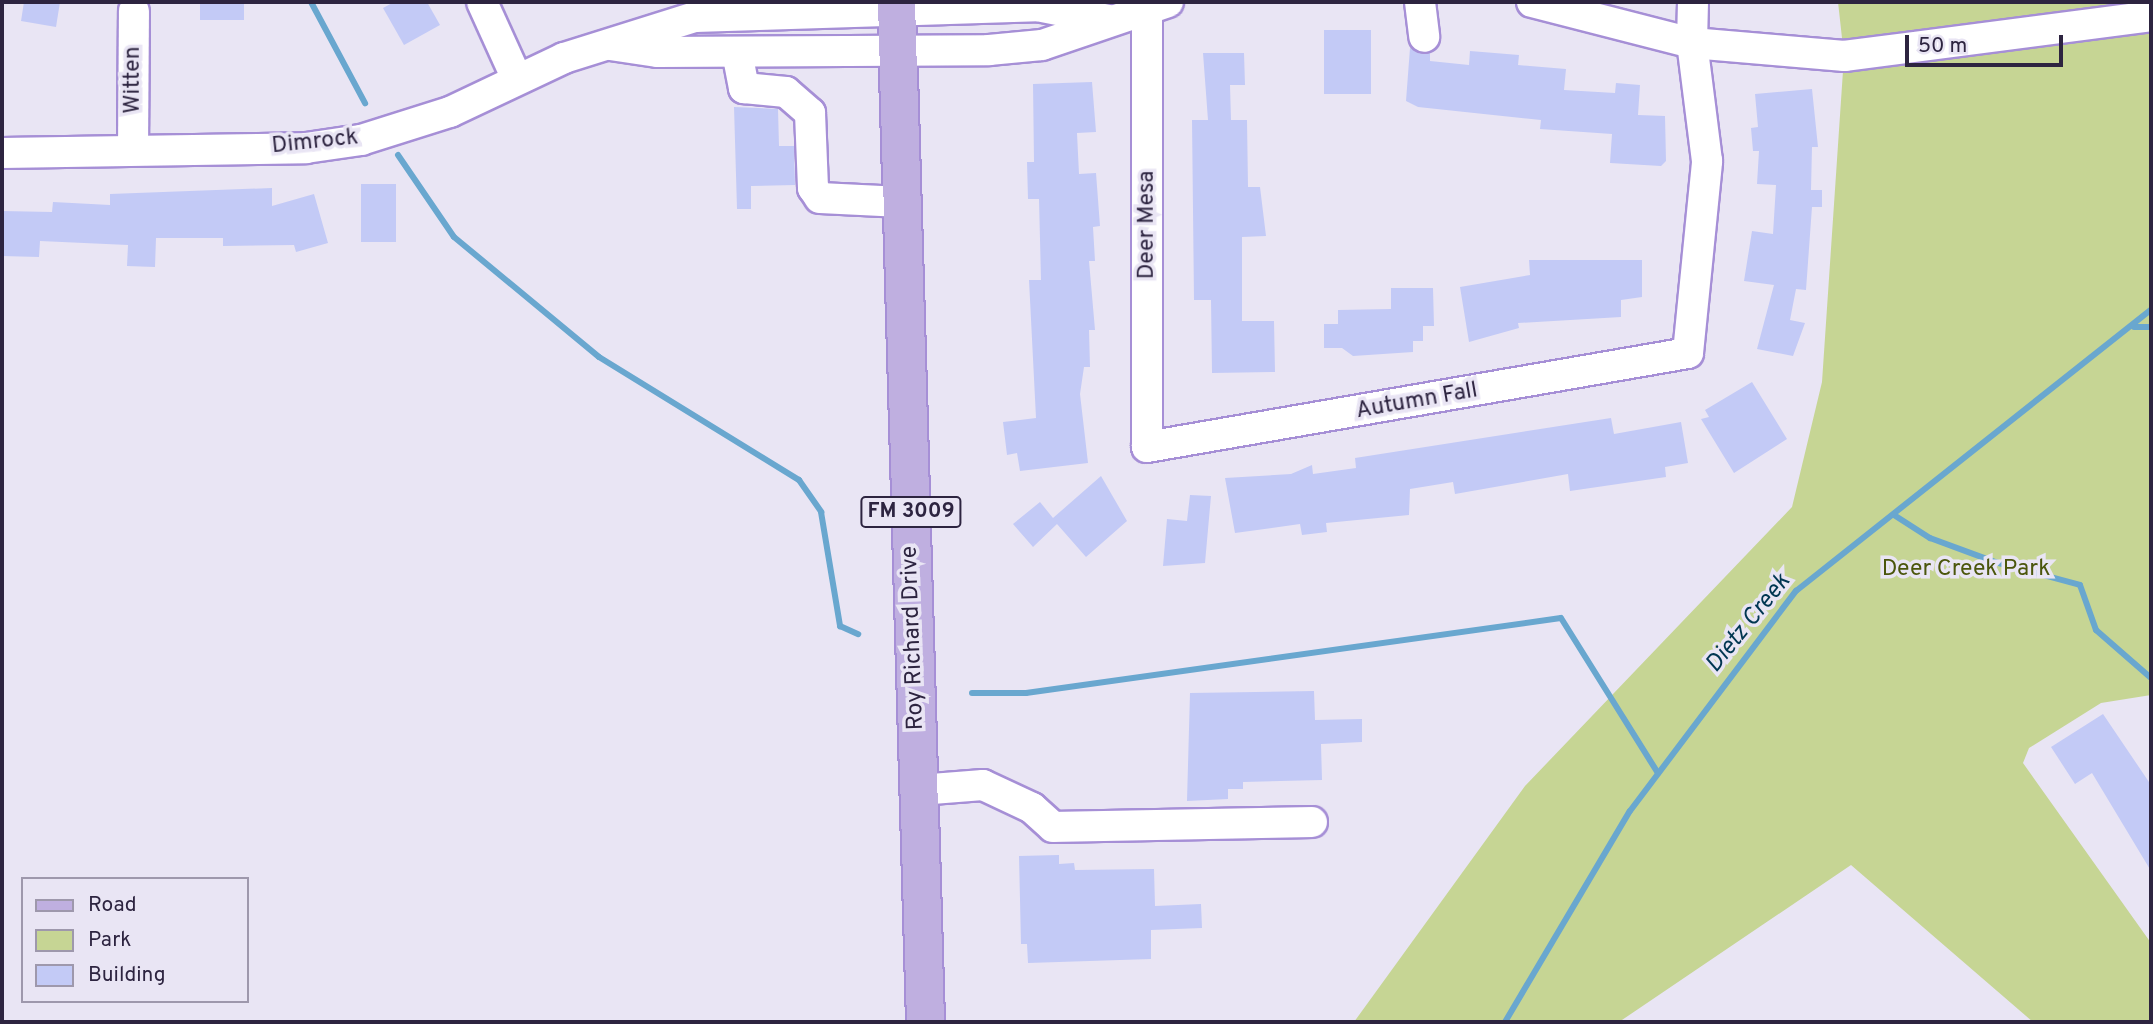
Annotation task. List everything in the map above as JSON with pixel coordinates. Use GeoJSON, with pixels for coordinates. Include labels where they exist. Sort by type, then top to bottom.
{"type":"FeatureCollection","features":[{"type":"Feature","properties":{"kind":"main road","name":"Roy Richard Drive"},"geometry":{"type":"LineString","coordinates":[[896,6],[925,1022]]}},
{"type":"Feature","properties":{"kind":"street"},"geometry":{"type":"LineString","coordinates":[[482,2],[517,79]]}},
{"type":"Feature","properties":{"kind":"street"},"geometry":{"type":"LineString","coordinates":[[1420,2],[1424,37]]}},
{"type":"Feature","properties":{"kind":"street"},"geometry":{"type":"LineString","coordinates":[[1532,2],[1692,43],[1844,56],[2151,16]]}},
{"type":"Feature","properties":{"kind":"street"},"geometry":{"type":"LineString","coordinates":[[1692,43],[1693,2]]}},
{"type":"Feature","properties":{"kind":"street","name":"Dimrock"},"geometry":{"type":"LineString","coordinates":[[610,45],[737,52],[897,51],[1042,45],[1154,4]]}},
{"type":"Feature","properties":{"kind":"street","name":"Deer Mesa"},"geometry":{"type":"LineString","coordinates":[[1147,447],[1154,4]]}},
{"type":"Feature","properties":{"kind":"street","name":"Dimrock"},"geometry":{"type":"LineString","coordinates":[[2,153],[306,148],[361,140],[450,112],[517,79],[695,17],[896,6],[1037,6],[1109,20]]}},
{"type":"Feature","properties":{"kind":"street","name":"Witten"},"geometry":{"type":"LineString","coordinates":[[134,11],[134,150]]}},
{"type":"Feature","properties":{"kind":"street","name":"Autumn Fall"},"geometry":{"type":"LineString","coordinates":[[1147,447],[1688,353],[1707,161],[1692,43]]}},
{"type":"Feature","properties":{"kind":"street"},"geometry":{"type":"LineString","coordinates":[[737,52],[744,88],[786,92],[810,113],[813,188],[820,198],[902,202]]}},
{"type":"Feature","properties":{"kind":"street"},"geometry":{"type":"LineString","coordinates":[[919,790],[984,785],[1032,808],[1053,827],[1312,822]]}},
{"type":"Feature","properties":{"kind":"green space","name":"Deer Creek Park"},"geometry":{"type":"Polygon","coordinates":[[[1838,2],[2151,2],[2151,695],[2101,703],[2029,748],[2023,763],[2151,943],[2151,1022],[2033,1022],[1851,865],[1619,1022],[1354,1022],[1525,786],[1792,507],[1822,382],[1844,56],[1838,2]]]}},
{"type":"Feature","properties":{"kind":"building"},"geometry":{"type":"Polygon","coordinates":[[[24,2],[60,2],[56,27],[21,21],[24,2]]]}},
{"type":"Feature","properties":{"kind":"building"},"geometry":{"type":"Polygon","coordinates":[[[200,2],[244,2],[244,20],[200,20],[200,2]]]}},
{"type":"Feature","properties":{"kind":"building"},"geometry":{"type":"Polygon","coordinates":[[[394,2],[427,2],[440,25],[404,45],[383,8],[394,2]]]}},
{"type":"Feature","properties":{"kind":"building"},"geometry":{"type":"Polygon","coordinates":[[[1324,30],[1371,30],[1371,94],[1324,94],[1324,30]]]}},
{"type":"Feature","properties":{"kind":"building"},"geometry":{"type":"Polygon","coordinates":[[[1410,48],[1430,53],[1430,61],[1469,65],[1470,51],[1519,55],[1518,65],[1566,69],[1564,90],[1615,93],[1616,83],[1640,85],[1638,115],[1665,116],[1666,161],[1661,166],[1610,163],[1612,134],[1540,129],[1541,120],[1418,107],[1406,101],[1410,48]]]}},
{"type":"Feature","properties":{"kind":"building"},"geometry":{"type":"Polygon","coordinates":[[[1203,53],[1244,53],[1245,85],[1230,85],[1231,120],[1247,120],[1248,187],[1260,187],[1266,236],[1242,237],[1242,321],[1274,321],[1275,372],[1212,373],[1211,300],[1194,300],[1192,120],[1208,120],[1203,53]]]}},
{"type":"Feature","properties":{"kind":"building"},"geometry":{"type":"Polygon","coordinates":[[[1092,82],[1096,132],[1077,133],[1079,174],[1096,173],[1100,226],[1093,227],[1095,261],[1089,261],[1095,330],[1089,330],[1090,367],[1084,367],[1080,394],[1088,463],[1020,471],[1017,453],[1007,455],[1003,422],[1036,418],[1029,280],[1041,280],[1039,199],[1028,199],[1027,162],[1034,162],[1033,84],[1092,82]]]}},
{"type":"Feature","properties":{"kind":"building"},"geometry":{"type":"Polygon","coordinates":[[[1812,89],[1818,147],[1812,147],[1811,190],[1822,190],[1822,207],[1812,207],[1806,290],[1796,289],[1790,320],[1805,323],[1793,356],[1757,349],[1774,285],[1744,281],[1752,231],[1773,234],[1776,185],[1757,184],[1759,151],[1753,151],[1751,128],[1758,127],[1755,94],[1812,89]]]}},
{"type":"Feature","properties":{"kind":"building"},"geometry":{"type":"Polygon","coordinates":[[[734,107],[778,109],[779,146],[794,146],[795,185],[751,186],[751,209],[737,209],[734,107]]]}},
{"type":"Feature","properties":{"kind":"building"},"geometry":{"type":"Polygon","coordinates":[[[361,184],[396,184],[396,242],[361,242],[361,184]]]}},
{"type":"Feature","properties":{"kind":"building"},"geometry":{"type":"Polygon","coordinates":[[[272,188],[272,206],[314,194],[328,243],[296,252],[294,245],[223,246],[223,238],[156,238],[155,267],[127,266],[128,245],[40,241],[39,257],[2,256],[2,211],[52,212],[53,202],[110,205],[110,194],[272,188]]]}},
{"type":"Feature","properties":{"kind":"building"},"geometry":{"type":"Polygon","coordinates":[[[1529,260],[1642,260],[1642,297],[1621,300],[1621,317],[1518,323],[1519,328],[1469,342],[1460,287],[1530,275],[1529,260]]]}},
{"type":"Feature","properties":{"kind":"building"},"geometry":{"type":"Polygon","coordinates":[[[1391,288],[1433,288],[1434,326],[1423,326],[1423,341],[1413,341],[1413,352],[1353,356],[1342,348],[1324,348],[1324,324],[1338,324],[1338,310],[1391,309],[1391,288]]]}},
{"type":"Feature","properties":{"kind":"building"},"geometry":{"type":"Polygon","coordinates":[[[1752,382],[1787,439],[1734,473],[1701,419],[1709,417],[1705,410],[1752,382]]]}},
{"type":"Feature","properties":{"kind":"building"},"geometry":{"type":"Polygon","coordinates":[[[1611,418],[1614,434],[1681,422],[1688,463],[1665,467],[1666,477],[1570,491],[1568,474],[1455,494],[1453,482],[1410,489],[1409,515],[1326,523],[1327,532],[1302,535],[1300,524],[1235,533],[1225,478],[1291,474],[1312,465],[1313,474],[1356,468],[1355,458],[1611,418]]]}},
{"type":"Feature","properties":{"kind":"building"},"geometry":{"type":"Polygon","coordinates":[[[1101,476],[1127,521],[1086,557],[1057,524],[1033,547],[1013,524],[1040,502],[1053,518],[1101,476]]]}},
{"type":"Feature","properties":{"kind":"building"},"geometry":{"type":"Polygon","coordinates":[[[1190,495],[1211,496],[1205,563],[1163,566],[1167,519],[1187,521],[1190,495]]]}},
{"type":"Feature","properties":{"kind":"building"},"geometry":{"type":"Polygon","coordinates":[[[1314,691],[1315,720],[1362,719],[1362,742],[1321,744],[1322,780],[1243,782],[1243,789],[1228,789],[1228,799],[1187,801],[1190,693],[1314,691]]]}},
{"type":"Feature","properties":{"kind":"building"},"geometry":{"type":"Polygon","coordinates":[[[2103,714],[2151,785],[2151,871],[2092,773],[2075,784],[2051,747],[2103,714]]]}},
{"type":"Feature","properties":{"kind":"building"},"geometry":{"type":"Polygon","coordinates":[[[1059,855],[1059,864],[1074,863],[1075,870],[1154,869],[1155,906],[1201,904],[1202,928],[1151,930],[1151,959],[1028,963],[1027,944],[1021,944],[1019,856],[1059,855]]]}},
{"type":"Feature","properties":{"kind":"waterway"},"geometry":{"type":"LineString","coordinates":[[311,2],[365,103]]}},
{"type":"Feature","properties":{"kind":"waterway"},"geometry":{"type":"LineString","coordinates":[[398,155],[454,237],[599,357],[799,480],[821,512],[840,626],[858,634]]}},
{"type":"Feature","properties":{"kind":"waterway","name":"Dietz Creek"},"geometry":{"type":"LineString","coordinates":[[1505,1022],[1630,811],[1796,591],[2151,310]]}},
{"type":"Feature","properties":{"kind":"waterway"},"geometry":{"type":"LineString","coordinates":[[2134,327],[2151,327]]}},
{"type":"Feature","properties":{"kind":"waterway"},"geometry":{"type":"LineString","coordinates":[[1894,515],[1930,538],[1995,562],[2080,585],[2096,630],[2151,678]]}},
{"type":"Feature","properties":{"kind":"waterway"},"geometry":{"type":"LineString","coordinates":[[972,693],[1026,693],[1561,618],[1658,773]]}}]}
